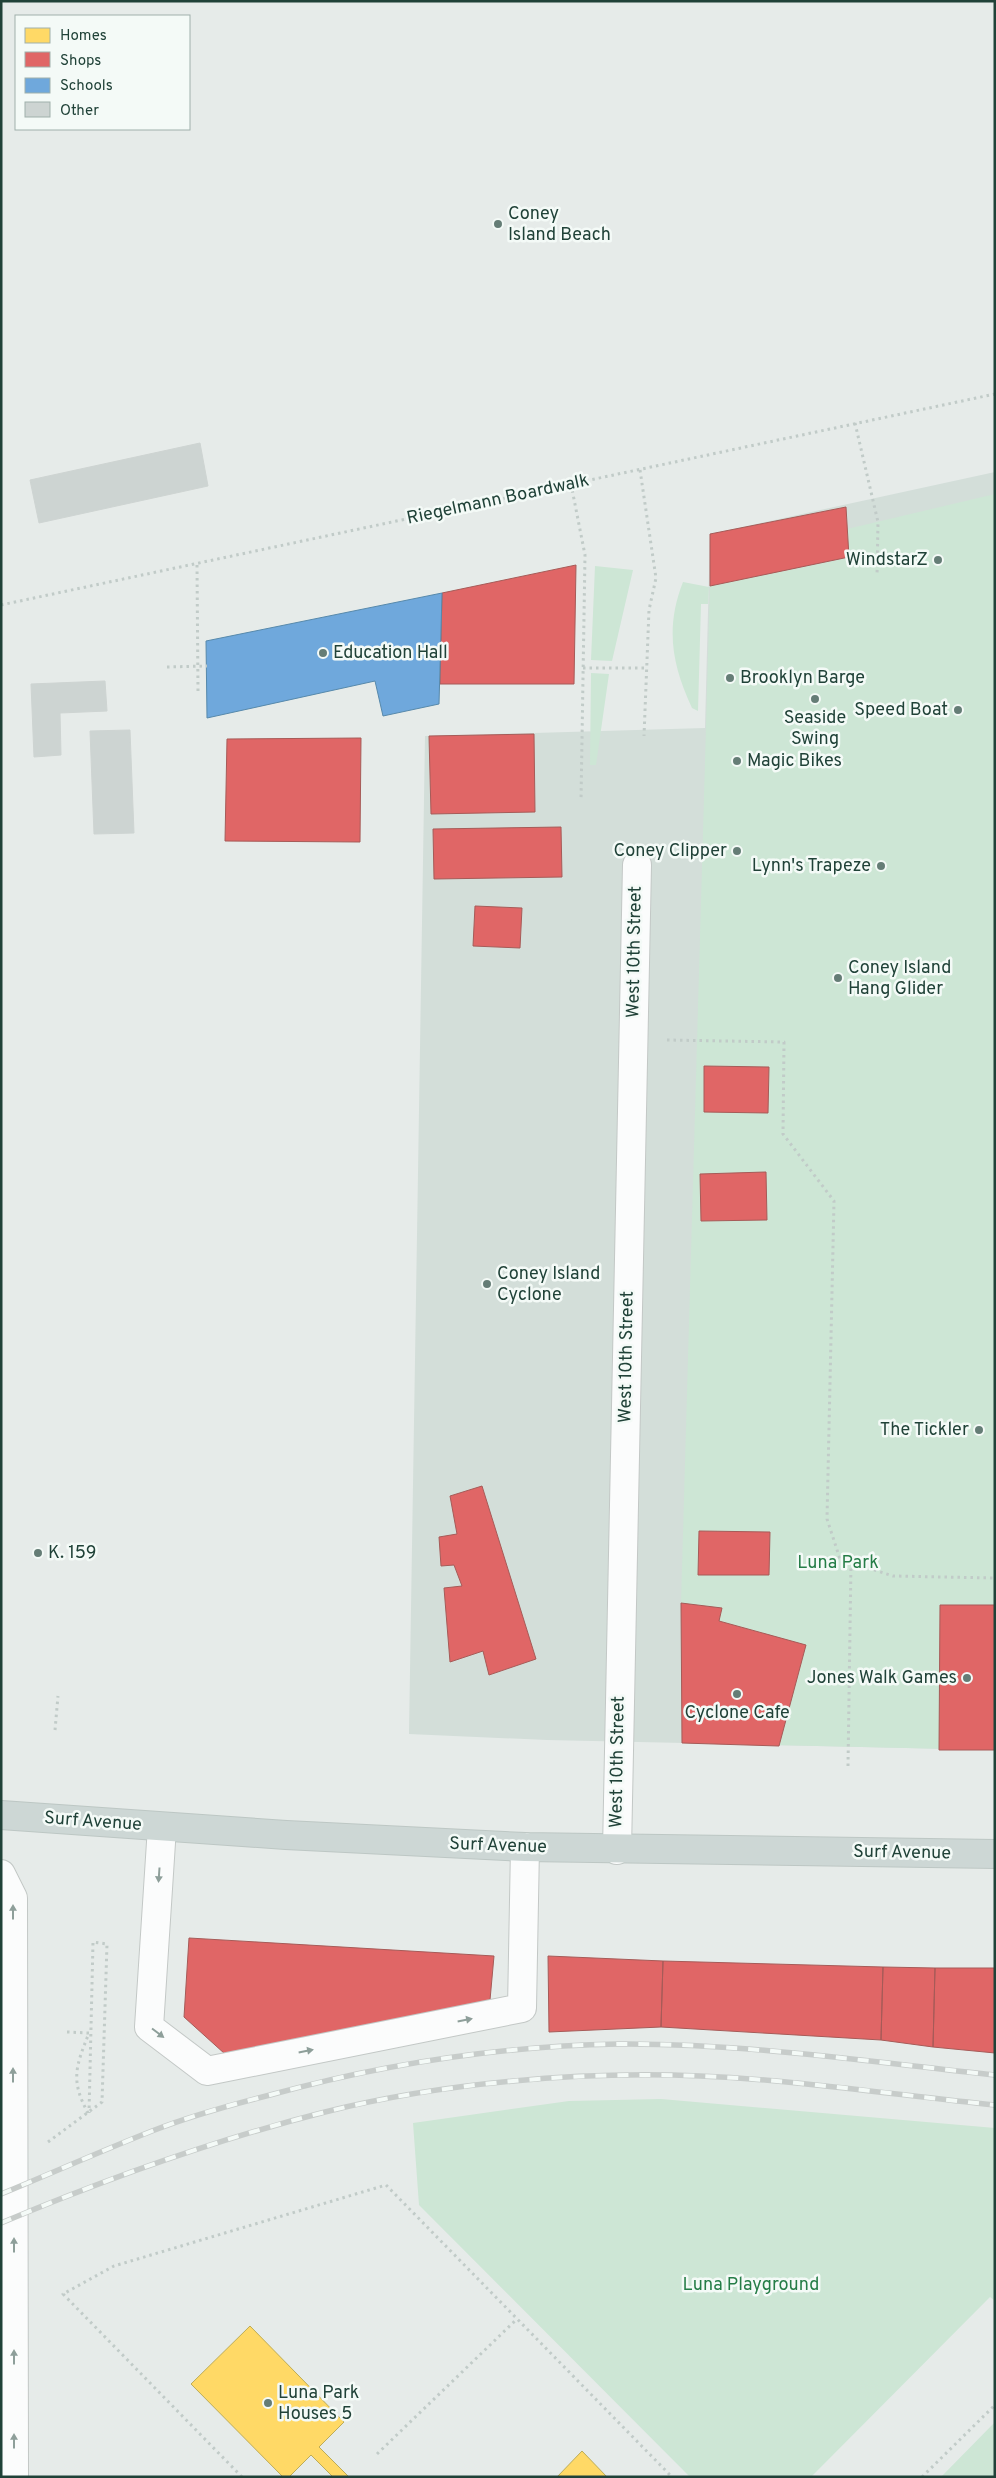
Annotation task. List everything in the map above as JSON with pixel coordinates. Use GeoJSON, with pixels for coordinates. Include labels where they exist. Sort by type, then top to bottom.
{"type":"FeatureCollection","features":[{"type":"Feature","properties":{"kind":"main road","name":"Surf Avenue"},"geometry":{"type":"LineString","coordinates":[[1,1815],[162,1827],[524,1848],[995,1854]]}},
{"type":"Feature","properties":{"kind":"street","name":"West 10th Street"},"geometry":{"type":"LineString","coordinates":[[617,1850],[637,865]]}},
{"type":"Feature","properties":{"kind":"street"},"geometry":{"type":"LineString","coordinates":[[162,1827],[149,2026],[207,2071],[522,2008],[524,1848]]}},
{"type":"Feature","properties":{"kind":"street"},"geometry":{"type":"LineString","coordinates":[[1,1874],[13,1898],[8,2406],[14,2477]]}},
{"type":"Feature","properties":{"kind":"path","name":"Riegelmann Boardwalk"},"geometry":{"type":"LineString","coordinates":[[1,605],[197,565],[571,483],[995,394]]}},
{"type":"Feature","properties":{"kind":"path"},"geometry":{"type":"LineString","coordinates":[[855,423],[878,522],[877,576]]}},
{"type":"Feature","properties":{"kind":"path"},"geometry":{"type":"LineString","coordinates":[[640,470],[656,578],[650,610],[644,736]]}},
{"type":"Feature","properties":{"kind":"path"},"geometry":{"type":"LineString","coordinates":[[571,483],[585,555],[581,802]]}},
{"type":"Feature","properties":{"kind":"path"},"geometry":{"type":"LineString","coordinates":[[197,565],[198,692]]}},
{"type":"Feature","properties":{"kind":"path"},"geometry":{"type":"LineString","coordinates":[[167,667],[207,666]]}},
{"type":"Feature","properties":{"kind":"path"},"geometry":{"type":"LineString","coordinates":[[583,668],[648,668]]}},
{"type":"Feature","properties":{"kind":"path"},"geometry":{"type":"LineString","coordinates":[[633,1039],[784,1042],[783,1134],[834,1201],[827,1519],[840,1559],[893,1576],[995,1578]]}},
{"type":"Feature","properties":{"kind":"path"},"geometry":{"type":"LineString","coordinates":[[848,1766],[851,1562]]}},
{"type":"Feature","properties":{"kind":"path"},"geometry":{"type":"LineString","coordinates":[[55,1730],[58,1696]]}},
{"type":"Feature","properties":{"kind":"path"},"geometry":{"type":"LineString","coordinates":[[48,2142],[89,2113],[102,2102],[107,1944],[93,1942],[89,2033],[89,2113]]}},
{"type":"Feature","properties":{"kind":"path"},"geometry":{"type":"LineString","coordinates":[[67,2032],[89,2033]]}},
{"type":"Feature","properties":{"kind":"path"},"geometry":{"type":"LineString","coordinates":[[89,2033],[77,2063],[77,2093],[89,2113]]}},
{"type":"Feature","properties":{"kind":"path"},"geometry":{"type":"LineString","coordinates":[[242,2477],[63,2294],[114,2266],[386,2184],[672,2477]]}},
{"type":"Feature","properties":{"kind":"path"},"geometry":{"type":"LineString","coordinates":[[377,2454],[517,2318]]}},
{"type":"Feature","properties":{"kind":"path"},"geometry":{"type":"LineString","coordinates":[[922,2477],[995,2405]]}},
{"type":"Feature","properties":{"kind":"shaded area"},"geometry":{"type":"Polygon","coordinates":[[[995,472],[995,1750],[547,1740],[409,1734],[425,736],[705,728],[710,534],[995,472]]]}},
{"type":"Feature","properties":{"kind":"green space","name":"Luna Park"},"geometry":{"type":"Polygon","coordinates":[[[995,494],[995,1750],[682,1743],[681,1603],[710,586],[848,558],[847,529],[995,494]]]}},
{"type":"Feature","properties":{"kind":"green space"},"geometry":{"type":"Polygon","coordinates":[[[595,566],[633,570],[612,661],[591,660],[595,566]]]}},
{"type":"Feature","properties":{"kind":"green space"},"geometry":{"type":"Polygon","coordinates":[[[683,582],[709,587],[708,604],[701,604],[698,711],[692,708],[685,692],[673,646],[674,615],[683,582]]]}},
{"type":"Feature","properties":{"kind":"green space"},"geometry":{"type":"Polygon","coordinates":[[[591,673],[609,674],[596,765],[590,765],[591,673]]]}},
{"type":"Feature","properties":{"kind":"green space","name":"Luna Playground"},"geometry":{"type":"Polygon","coordinates":[[[661,2099],[995,2128],[995,2301],[990,2297],[811,2477],[690,2477],[419,2205],[413,2123],[569,2101],[661,2099]]]}},
{"type":"Feature","properties":{"kind":"green space"},"geometry":{"type":"Polygon","coordinates":[[[995,2422],[995,2477],[941,2477],[995,2422]]]}},
{"type":"Feature","properties":{"kind":"building: Homes","name":"Luna Park Houses 5"},"geometry":{"type":"Polygon","coordinates":[[[250,2326],[344,2422],[319,2447],[349,2477],[333,2477],[311,2455],[289,2477],[283,2477],[191,2384],[250,2326]]]}},
{"type":"Feature","properties":{"kind":"building: Homes"},"geometry":{"type":"Polygon","coordinates":[[[582,2451],[607,2477],[557,2477],[582,2451]]]}},
{"type":"Feature","properties":{"kind":"building: Shops"},"geometry":{"type":"Polygon","coordinates":[[[846,507],[849,557],[710,586],[710,534],[846,507]]]}},
{"type":"Feature","properties":{"kind":"building: Shops"},"geometry":{"type":"Polygon","coordinates":[[[576,565],[574,684],[440,684],[442,593],[576,565]]]}},
{"type":"Feature","properties":{"kind":"building: Shops"},"geometry":{"type":"Polygon","coordinates":[[[534,734],[535,812],[431,814],[429,736],[534,734]]]}},
{"type":"Feature","properties":{"kind":"building: Shops"},"geometry":{"type":"Polygon","coordinates":[[[361,738],[360,842],[225,841],[227,739],[361,738]]]}},
{"type":"Feature","properties":{"kind":"building: Shops"},"geometry":{"type":"Polygon","coordinates":[[[561,827],[562,877],[434,879],[433,829],[561,827]]]}},
{"type":"Feature","properties":{"kind":"building: Shops"},"geometry":{"type":"Polygon","coordinates":[[[475,906],[522,908],[520,948],[473,946],[475,906]]]}},
{"type":"Feature","properties":{"kind":"building: Shops"},"geometry":{"type":"Polygon","coordinates":[[[704,1066],[769,1067],[768,1113],[704,1112],[704,1066]]]}},
{"type":"Feature","properties":{"kind":"building: Shops"},"geometry":{"type":"Polygon","coordinates":[[[766,1172],[767,1220],[701,1221],[700,1174],[766,1172]]]}},
{"type":"Feature","properties":{"kind":"building: Shops"},"geometry":{"type":"Polygon","coordinates":[[[482,1486],[536,1659],[489,1675],[483,1651],[450,1662],[444,1588],[462,1586],[454,1565],[441,1566],[439,1537],[457,1534],[450,1496],[482,1486]]]}},
{"type":"Feature","properties":{"kind":"building: Shops"},"geometry":{"type":"Polygon","coordinates":[[[699,1531],[770,1532],[769,1575],[698,1575],[699,1531]]]}},
{"type":"Feature","properties":{"kind":"building: Shops","name":"Cyclone Cafe"},"geometry":{"type":"Polygon","coordinates":[[[681,1603],[722,1608],[719,1621],[806,1645],[779,1746],[682,1743],[681,1603]]]}},
{"type":"Feature","properties":{"kind":"building: Shops","name":"Jones Walk Games"},"geometry":{"type":"Polygon","coordinates":[[[940,1605],[995,1605],[995,1750],[939,1750],[940,1605]]]}},
{"type":"Feature","properties":{"kind":"building: Shops"},"geometry":{"type":"Polygon","coordinates":[[[189,1938],[494,1956],[490,2000],[225,2054],[184,2017],[189,1938]]]}},
{"type":"Feature","properties":{"kind":"building: Shops"},"geometry":{"type":"Polygon","coordinates":[[[548,1956],[663,1961],[661,2027],[549,2032],[548,1956]]]}},
{"type":"Feature","properties":{"kind":"building: Shops"},"geometry":{"type":"Polygon","coordinates":[[[663,1961],[883,1967],[881,2040],[661,2027],[663,1961]]]}},
{"type":"Feature","properties":{"kind":"building: Shops"},"geometry":{"type":"Polygon","coordinates":[[[883,1967],[935,1968],[933,2047],[881,2040],[883,1967]]]}},
{"type":"Feature","properties":{"kind":"building: Shops"},"geometry":{"type":"Polygon","coordinates":[[[935,1968],[995,1968],[995,2053],[933,2047],[935,1968]]]}},
{"type":"Feature","properties":{"kind":"building: Schools","name":"Education Hall"},"geometry":{"type":"Polygon","coordinates":[[[442,593],[439,704],[383,716],[375,681],[207,718],[206,641],[442,593]]]}},
{"type":"Feature","properties":{"kind":"building: Other"},"geometry":{"type":"Polygon","coordinates":[[[200,443],[208,486],[39,523],[30,480],[200,443]]]}},
{"type":"Feature","properties":{"kind":"building: Other"},"geometry":{"type":"Polygon","coordinates":[[[105,681],[107,711],[60,713],[61,755],[34,757],[31,684],[105,681]]]}},
{"type":"Feature","properties":{"kind":"building: Other"},"geometry":{"type":"Polygon","coordinates":[[[130,730],[134,833],[94,834],[90,731],[130,730]]]}},
{"type":"Feature","properties":{"kind":"railway"},"geometry":{"type":"LineString","coordinates":[[1,2194],[114,2146],[210,2111],[355,2074],[486,2053],[574,2045],[618,2044],[712,2047],[807,2054],[995,2075]]}},
{"type":"Feature","properties":{"kind":"railway"},"geometry":{"type":"LineString","coordinates":[[1,2223],[120,2176],[201,2148],[284,2123],[325,2112],[416,2093],[511,2081],[607,2075],[700,2076],[811,2084],[995,2105]]}},
{"type":"Feature","properties":{"kind":"place","name":"Coney Island Beach"},"geometry":{"type":"Point","coordinates":[498,224]}},
{"type":"Feature","properties":{"kind":"place","name":"WindstarZ"},"geometry":{"type":"Point","coordinates":[938,560]}},
{"type":"Feature","properties":{"kind":"place","name":"Education Hall"},"geometry":{"type":"Point","coordinates":[323,653]}},
{"type":"Feature","properties":{"kind":"place","name":"Brooklyn Barge"},"geometry":{"type":"Point","coordinates":[730,678]}},
{"type":"Feature","properties":{"kind":"place","name":"Seaside Swing"},"geometry":{"type":"Point","coordinates":[815,699]}},
{"type":"Feature","properties":{"kind":"place","name":"Speed Boat"},"geometry":{"type":"Point","coordinates":[958,710]}},
{"type":"Feature","properties":{"kind":"place","name":"Magic Bikes"},"geometry":{"type":"Point","coordinates":[737,761]}},
{"type":"Feature","properties":{"kind":"place","name":"Coney Clipper"},"geometry":{"type":"Point","coordinates":[737,851]}},
{"type":"Feature","properties":{"kind":"place","name":"Lynn's Trapeze"},"geometry":{"type":"Point","coordinates":[881,866]}},
{"type":"Feature","properties":{"kind":"place","name":"Coney Island Hang Glider"},"geometry":{"type":"Point","coordinates":[838,978]}},
{"type":"Feature","properties":{"kind":"place","name":"Coney Island Cyclone"},"geometry":{"type":"Point","coordinates":[487,1284]}},
{"type":"Feature","properties":{"kind":"place","name":"The Tickler"},"geometry":{"type":"Point","coordinates":[979,1430]}},
{"type":"Feature","properties":{"kind":"place","name":"K. 159"},"geometry":{"type":"Point","coordinates":[38,1553]}},
{"type":"Feature","properties":{"kind":"place","name":"Jones Walk Games"},"geometry":{"type":"Point","coordinates":[967,1678]}},
{"type":"Feature","properties":{"kind":"place","name":"Cyclone Cafe"},"geometry":{"type":"Point","coordinates":[737,1694]}},
{"type":"Feature","properties":{"kind":"place","name":"Luna Park Houses 5"},"geometry":{"type":"Point","coordinates":[268,2403]}}]}
